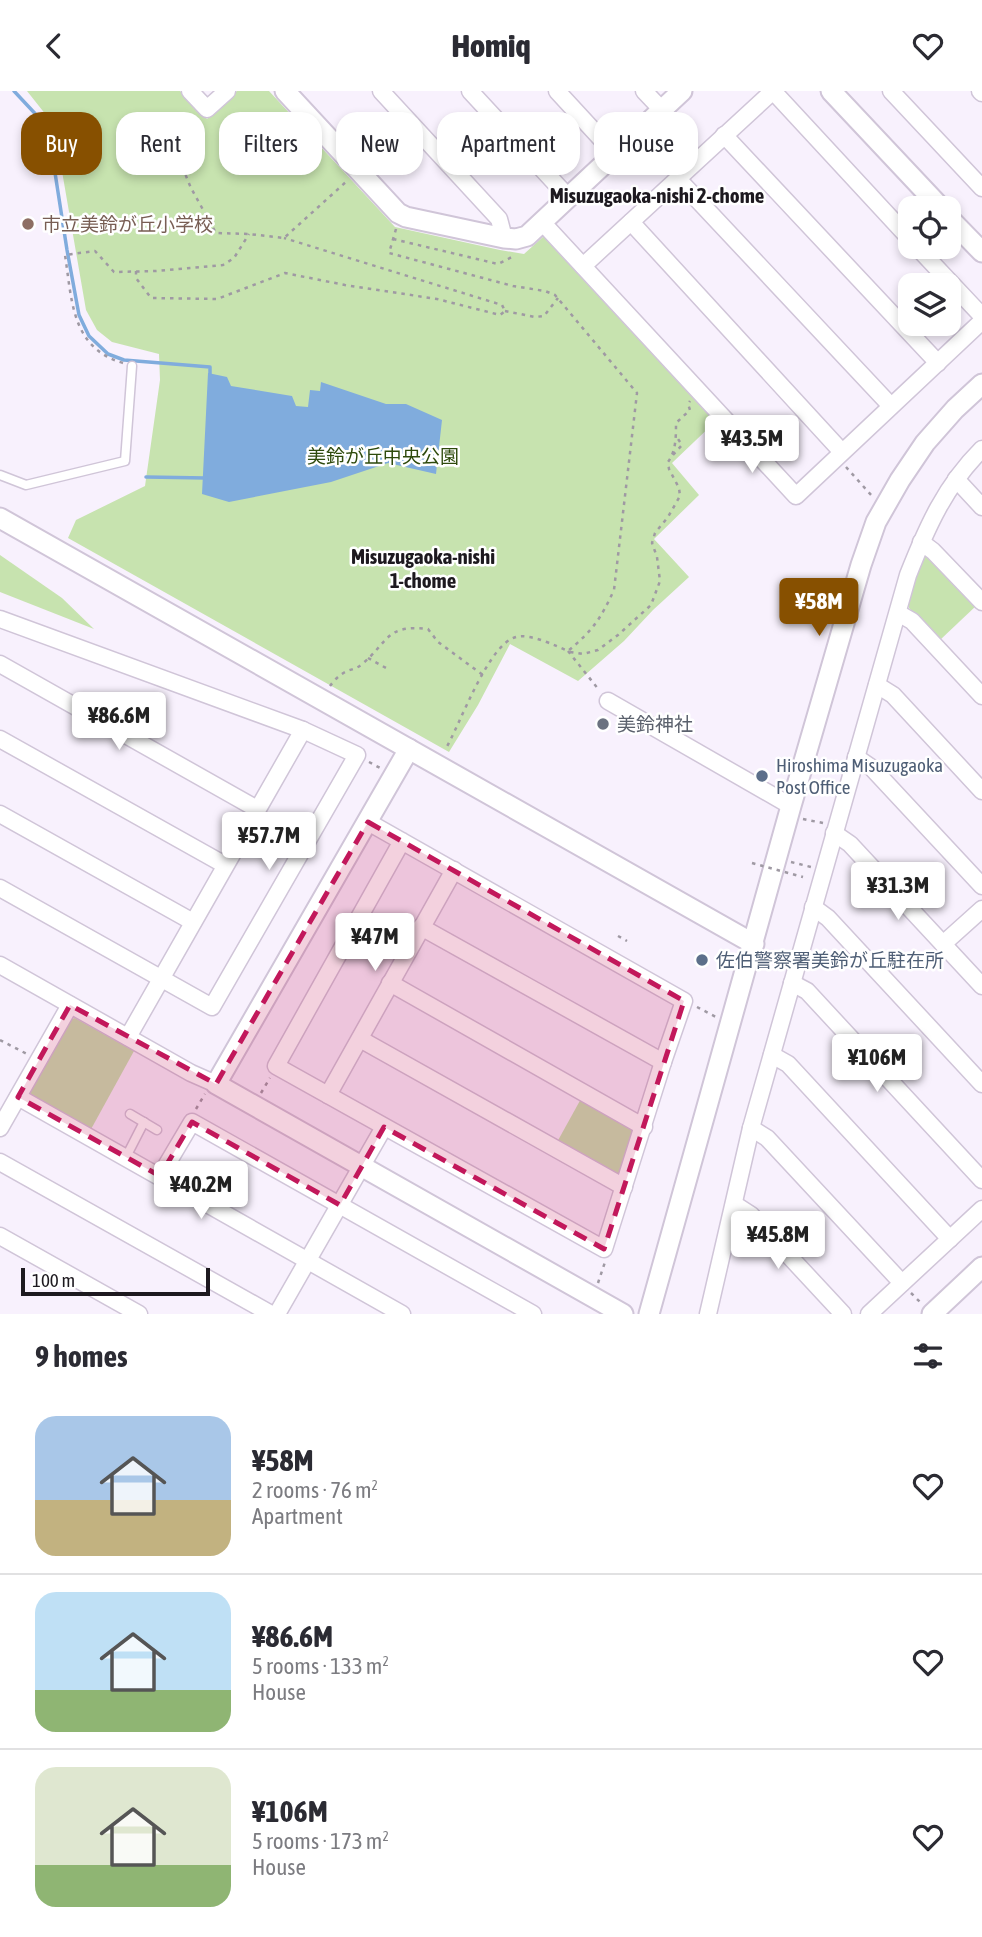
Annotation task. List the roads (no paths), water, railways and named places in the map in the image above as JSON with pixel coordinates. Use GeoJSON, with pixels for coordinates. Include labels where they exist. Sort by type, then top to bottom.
{"type":"FeatureCollection","features":[{"type":"Feature","properties":{"kind":"street"},"geometry":{"type":"LineString","coordinates":[[190,91],[207,109],[228,91]]}},
{"type":"Feature","properties":{"kind":"street"},"geometry":{"type":"LineString","coordinates":[[285,91],[398,213],[509,245]]}},
{"type":"Feature","properties":{"kind":"street"},"geometry":{"type":"LineString","coordinates":[[381,91],[499,219],[509,245]]}},
{"type":"Feature","properties":{"kind":"street"},"geometry":{"type":"LineString","coordinates":[[470,91],[568,197]]}},
{"type":"Feature","properties":{"kind":"street"},"geometry":{"type":"LineString","coordinates":[[557,91],[594,131]]}},
{"type":"Feature","properties":{"kind":"street"},"geometry":{"type":"LineString","coordinates":[[644,91],[662,110],[682,91]]}},
{"type":"Feature","properties":{"kind":"street"},"geometry":{"type":"LineString","coordinates":[[583,266],[773,91],[898,226]]}},
{"type":"Feature","properties":{"kind":"street"},"geometry":{"type":"LineString","coordinates":[[831,91],[930,196]]}},
{"type":"Feature","properties":{"kind":"street"},"geometry":{"type":"LineString","coordinates":[[891,91],[982,188]]}},
{"type":"Feature","properties":{"kind":"street"},"geometry":{"type":"LineString","coordinates":[[724,135],[938,363]]}},
{"type":"Feature","properties":{"kind":"street"},"geometry":{"type":"LineString","coordinates":[[509,245],[516,239],[527,236],[594,173]]}},
{"type":"Feature","properties":{"kind":"street"},"geometry":{"type":"LineString","coordinates":[[678,179],[891,406]]}},
{"type":"Feature","properties":{"kind":"street"},"geometry":{"type":"LineString","coordinates":[[542,222],[796,496],[982,319],[928,259]]}},
{"type":"Feature","properties":{"kind":"street"},"geometry":{"type":"LineString","coordinates":[[631,222],[839,455]]}},
{"type":"Feature","properties":{"kind":"street"},"geometry":{"type":"LineString","coordinates":[[961,230],[982,252]]}},
{"type":"Feature","properties":{"kind":"street"},"geometry":{"type":"LineString","coordinates":[[649,1314],[791,806],[861,565],[876,523],[925,443],[982,384]]}},
{"type":"Feature","properties":{"kind":"street"},"geometry":{"type":"LineString","coordinates":[[708,1314],[751,1128],[832,829],[856,757],[908,575],[934,512],[956,479],[982,449]]}},
{"type":"Feature","properties":{"kind":"street"},"geometry":{"type":"LineString","coordinates":[[956,479],[982,507]]}},
{"type":"Feature","properties":{"kind":"street"},"geometry":{"type":"LineString","coordinates":[[0,518],[754,944]]}},
{"type":"Feature","properties":{"kind":"street"},"geometry":{"type":"LineString","coordinates":[[921,542],[933,551],[982,603]]}},
{"type":"Feature","properties":{"kind":"street"},"geometry":{"type":"LineString","coordinates":[[898,613],[912,621],[982,696]]}},
{"type":"Feature","properties":{"kind":"street"},"geometry":{"type":"LineString","coordinates":[[0,619],[303,730],[357,755],[212,1007],[0,888]]}},
{"type":"Feature","properties":{"kind":"street"},"geometry":{"type":"LineString","coordinates":[[0,664],[257,809]]}},
{"type":"Feature","properties":{"kind":"street"},"geometry":{"type":"LineString","coordinates":[[877,685],[893,695],[982,791]]}},
{"type":"Feature","properties":{"kind":"street"},"geometry":{"type":"LineString","coordinates":[[608,701],[791,806]]}},
{"type":"Feature","properties":{"kind":"street"},"geometry":{"type":"LineString","coordinates":[[128,1037],[303,730]]}},
{"type":"Feature","properties":{"kind":"street"},"geometry":{"type":"LineString","coordinates":[[0,739],[225,865]]}},
{"type":"Feature","properties":{"kind":"street"},"geometry":{"type":"LineString","coordinates":[[211,1087],[409,749]]}},
{"type":"Feature","properties":{"kind":"street"},"geometry":{"type":"LineString","coordinates":[[856,757],[872,768],[982,886]]}},
{"type":"Feature","properties":{"kind":"street"},"geometry":{"type":"LineString","coordinates":[[0,814],[192,922]]}},
{"type":"Feature","properties":{"kind":"street"},"geometry":{"type":"LineString","coordinates":[[368,822],[454,870],[684,1000],[604,1249],[276,1066],[402,841]]}},
{"type":"Feature","properties":{"kind":"street"},"geometry":{"type":"LineString","coordinates":[[832,829],[850,844],[982,986]]}},
{"type":"Feature","properties":{"kind":"street"},"geometry":{"type":"LineString","coordinates":[[328,1095],[454,870]]}},
{"type":"Feature","properties":{"kind":"street"},"geometry":{"type":"LineString","coordinates":[[813,907],[828,918],[982,1084]]}},
{"type":"Feature","properties":{"kind":"street"},"geometry":{"type":"LineString","coordinates":[[943,944],[982,909]]}},
{"type":"Feature","properties":{"kind":"street"},"geometry":{"type":"LineString","coordinates":[[421,927],[663,1062]]}},
{"type":"Feature","properties":{"kind":"street"},"geometry":{"type":"LineString","coordinates":[[0,965],[191,1073],[211,1087],[361,1167],[622,1314]]}},
{"type":"Feature","properties":{"kind":"street"},"geometry":{"type":"LineString","coordinates":[[792,982],[807,991],[982,1180]]}},
{"type":"Feature","properties":{"kind":"street"},"geometry":{"type":"LineString","coordinates":[[390,983],[644,1127]]}},
{"type":"Feature","properties":{"kind":"street"},"geometry":{"type":"LineString","coordinates":[[0,1128],[70,1005]]}},
{"type":"Feature","properties":{"kind":"street"},"geometry":{"type":"LineString","coordinates":[[359,1039],[624,1187]]}},
{"type":"Feature","properties":{"kind":"street"},"geometry":{"type":"LineString","coordinates":[[772,1055],[788,1064],[950,1239]]}},
{"type":"Feature","properties":{"kind":"street"},"geometry":{"type":"LineString","coordinates":[[18,1097],[402,1314]]}},
{"type":"Feature","properties":{"kind":"street"},"geometry":{"type":"LineString","coordinates":[[160,1176],[192,1122],[533,1314]]}},
{"type":"Feature","properties":{"kind":"street"},"geometry":{"type":"LineString","coordinates":[[277,1314],[384,1127]]}},
{"type":"Feature","properties":{"kind":"street"},"geometry":{"type":"LineString","coordinates":[[751,1128],[767,1138],[902,1283]]}},
{"type":"Feature","properties":{"kind":"street"},"geometry":{"type":"LineString","coordinates":[[0,1162],[271,1314]]}},
{"type":"Feature","properties":{"kind":"street"},"geometry":{"type":"LineString","coordinates":[[734,1204],[751,1215],[843,1314]]}},
{"type":"Feature","properties":{"kind":"street"},"geometry":{"type":"LineString","coordinates":[[869,1314],[982,1209]]}},
{"type":"Feature","properties":{"kind":"street"},"geometry":{"type":"LineString","coordinates":[[0,1235],[139,1314]]}},
{"type":"Feature","properties":{"kind":"street"},"geometry":{"type":"LineString","coordinates":[[928,1310],[982,1267]]}},
{"type":"Feature","properties":{"kind":"lane"},"geometry":{"type":"LineString","coordinates":[[0,475],[26,485],[125,461],[132,366]]}},
{"type":"Feature","properties":{"kind":"lane"},"geometry":{"type":"LineString","coordinates":[[130,1114],[157,1130]]}},
{"type":"Feature","properties":{"kind":"lane"},"geometry":{"type":"LineString","coordinates":[[125,1157],[144,1122]]}},
{"type":"Feature","properties":{"kind":"water"},"geometry":{"type":"Polygon","coordinates":[[[208,373],[227,377],[231,386],[292,396],[296,406],[308,407],[310,390],[320,391],[321,382],[386,404],[406,404],[442,420],[436,474],[388,463],[331,482],[229,502],[202,494],[208,373]]]}},
{"type":"Feature","properties":{"kind":"waterway"},"geometry":{"type":"LineString","coordinates":[[14,91],[42,121],[49,134],[79,315],[89,336],[108,354],[124,360],[210,367],[210,378]]}},
{"type":"Feature","properties":{"kind":"waterway"},"geometry":{"type":"LineString","coordinates":[[146,477],[206,478]]}},
{"type":"Feature","properties":{"kind":"place","name":"市立美鈴が丘小学校"},"geometry":{"type":"Point","coordinates":[28,224]}},
{"type":"Feature","properties":{"kind":"place","name":"美鈴神社"},"geometry":{"type":"Point","coordinates":[603,724]}},
{"type":"Feature","properties":{"kind":"place","name":"Hiroshima Misuzugaoka Post Office"},"geometry":{"type":"Point","coordinates":[762,776]}},
{"type":"Feature","properties":{"kind":"place","name":"佐伯警察署美鈴が丘駐在所"},"geometry":{"type":"Point","coordinates":[702,960]}},
{"type":"Feature","properties":{"kind":"district","name":"Misuzugaoka-nishi 2-chome"},"geometry":{"type":"Point","coordinates":[657,196]}},
{"type":"Feature","properties":{"kind":"district","name":"Misuzugaoka-nishi 1-chome"},"geometry":{"type":"Point","coordinates":[423,569]}},
{"type":"Feature","properties":{"kind":"park label","name":"美鈴が丘中央公園"},"geometry":{"type":"Point","coordinates":[383,456]}}]}
